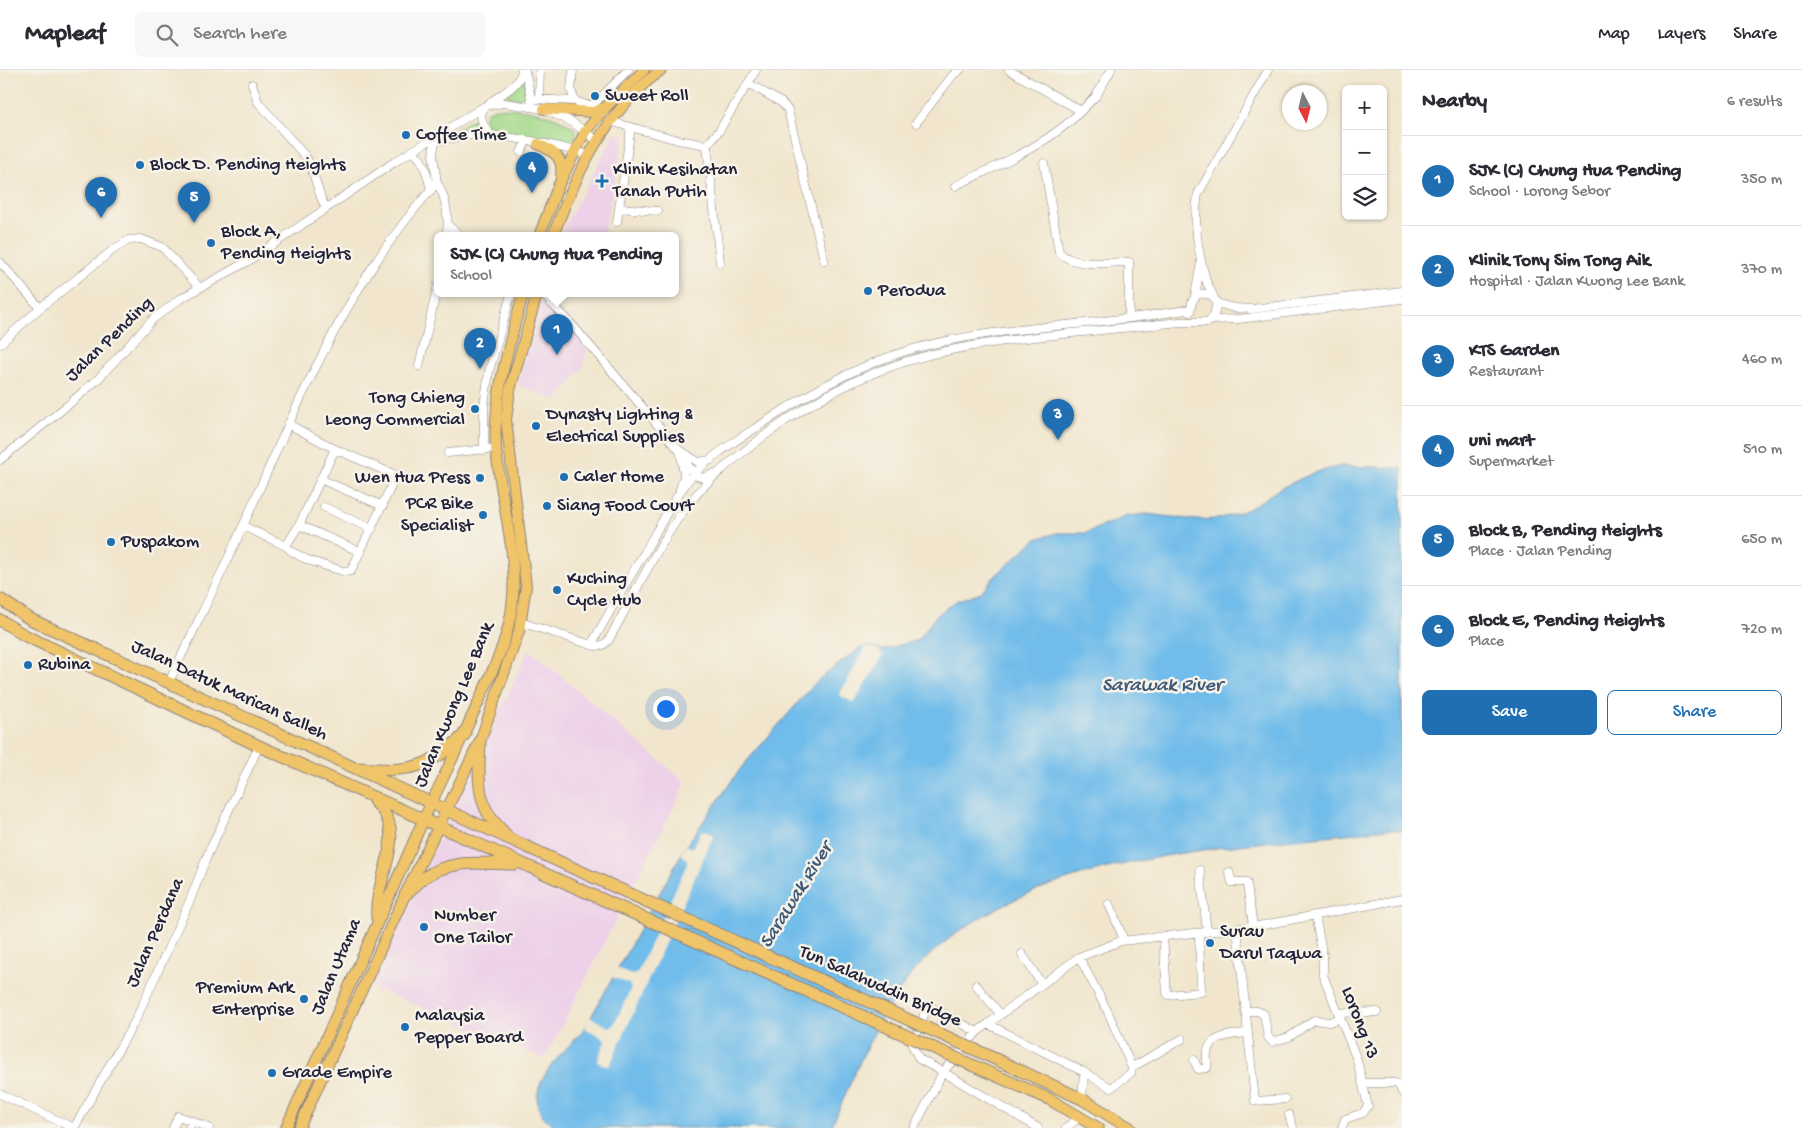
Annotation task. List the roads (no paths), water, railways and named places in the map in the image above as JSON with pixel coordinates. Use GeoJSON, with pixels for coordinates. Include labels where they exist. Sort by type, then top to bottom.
{"type":"FeatureCollection","features":[{"type":"Feature","properties":{"kind":"highway","name":"Jalan Datuk Marican Salleh"},"geometry":{"type":"LineString","coordinates":[[0,599],[30,619],[352,768],[509,838]]}},
{"type":"Feature","properties":{"kind":"highway","name":"Jalan Datuk Marican Salleh"},"geometry":{"type":"LineString","coordinates":[[0,620],[24,634],[259,746],[522,864]]}},
{"type":"Feature","properties":{"kind":"highway"},"geometry":{"type":"LineString","coordinates":[[352,768],[398,770],[420,766],[446,751],[465,734]]}},
{"type":"Feature","properties":{"kind":"highway"},"geometry":{"type":"LineString","coordinates":[[480,741],[480,785],[483,801],[489,815],[509,838]]}},
{"type":"Feature","properties":{"kind":"highway"},"geometry":{"type":"LineString","coordinates":[[366,794],[384,810],[392,832],[391,848],[377,897],[377,918]]}},
{"type":"Feature","properties":{"kind":"highway","name":"Tun Salahuddin Bridge"},"geometry":{"type":"LineString","coordinates":[[509,838],[1082,1099],[1130,1128]]}},
{"type":"Feature","properties":{"kind":"highway"},"geometry":{"type":"LineString","coordinates":[[405,895],[424,878],[447,866],[468,862],[522,864]]}},
{"type":"Feature","properties":{"kind":"highway","name":"Tun Salahuddin Bridge"},"geometry":{"type":"LineString","coordinates":[[522,864],[1049,1099],[1098,1128]]}},
{"type":"Feature","properties":{"kind":"main road"},"geometry":{"type":"LineString","coordinates":[[541,232],[559,184],[585,132],[605,108],[627,74],[644,70]]}},
{"type":"Feature","properties":{"kind":"main road"},"geometry":{"type":"LineString","coordinates":[[554,232],[563,209],[596,140],[609,121],[662,70]]}},
{"type":"Feature","properties":{"kind":"main road"},"geometry":{"type":"LineString","coordinates":[[537,103],[594,112],[605,108]]}},
{"type":"Feature","properties":{"kind":"main road"},"geometry":{"type":"LineString","coordinates":[[538,144],[554,152],[560,160],[562,165],[559,184]]}},
{"type":"Feature","properties":{"kind":"main road","name":"Jalan Kwong Lee Bank"},"geometry":{"type":"LineString","coordinates":[[423,821],[465,734],[498,656],[508,625],[514,596],[513,559],[496,448],[499,386],[522,297]]}},
{"type":"Feature","properties":{"kind":"main road","name":"Jalan Kwong Lee Bank"},"geometry":{"type":"LineString","coordinates":[[437,827],[480,741],[499,692],[520,622],[526,586],[506,420],[510,390],[536,297]]}},
{"type":"Feature","properties":{"kind":"main road","name":"Jalan Utama"},"geometry":{"type":"LineString","coordinates":[[286,1128],[377,918],[423,821]]}},
{"type":"Feature","properties":{"kind":"main road","name":"Jalan Utama"},"geometry":{"type":"LineString","coordinates":[[299,1128],[437,827]]}},
{"type":"Feature","properties":{"kind":"street"},"geometry":{"type":"LineString","coordinates":[[524,70],[537,103],[560,115],[596,140]]}},
{"type":"Feature","properties":{"kind":"street"},"geometry":{"type":"LineString","coordinates":[[423,143],[485,106],[516,84],[524,70]]}},
{"type":"Feature","properties":{"kind":"street"},"geometry":{"type":"LineString","coordinates":[[537,103],[540,70]]}},
{"type":"Feature","properties":{"kind":"street"},"geometry":{"type":"LineString","coordinates":[[573,70],[571,90],[574,101]]}},
{"type":"Feature","properties":{"kind":"street"},"geometry":{"type":"LineString","coordinates":[[720,263],[707,145],[719,131],[756,70]]}},
{"type":"Feature","properties":{"kind":"street"},"geometry":{"type":"LineString","coordinates":[[916,123],[953,76],[960,70]]}},
{"type":"Feature","properties":{"kind":"street"},"geometry":{"type":"LineString","coordinates":[[1009,70],[1081,111]]}},
{"type":"Feature","properties":{"kind":"street"},"geometry":{"type":"LineString","coordinates":[[955,186],[1012,158],[1053,133],[1081,111],[1096,96],[1112,70]]}},
{"type":"Feature","properties":{"kind":"street"},"geometry":{"type":"LineString","coordinates":[[1268,70],[1198,194],[1196,210],[1201,260],[1210,295],[1216,303],[1234,308],[1251,309],[1402,291]]}},
{"type":"Feature","properties":{"kind":"street"},"geometry":{"type":"LineString","coordinates":[[485,106],[504,103],[574,101],[590,106],[597,103],[627,74]]}},
{"type":"Feature","properties":{"kind":"street"},"geometry":{"type":"LineString","coordinates":[[252,84],[258,102],[306,157],[311,166],[318,195],[326,208]]}},
{"type":"Feature","properties":{"kind":"street"},"geometry":{"type":"LineString","coordinates":[[748,84],[782,103],[788,110],[813,207],[824,260]]}},
{"type":"Feature","properties":{"kind":"street"},"geometry":{"type":"LineString","coordinates":[[485,106],[480,120],[492,136]]}},
{"type":"Feature","properties":{"kind":"street"},"geometry":{"type":"LineString","coordinates":[[609,121],[707,145]]}},
{"type":"Feature","properties":{"kind":"street"},"geometry":{"type":"LineString","coordinates":[[617,222],[631,127]]}},
{"type":"Feature","properties":{"kind":"street","name":"Jalan Pending"},"geometry":{"type":"LineString","coordinates":[[0,460],[98,379],[153,319],[199,288],[250,260],[423,143],[475,135],[492,136],[576,151],[588,155]]}},
{"type":"Feature","properties":{"kind":"street"},"geometry":{"type":"LineString","coordinates":[[436,142],[433,155],[437,183],[441,189],[448,225],[447,232]]}},
{"type":"Feature","properties":{"kind":"street"},"geometry":{"type":"LineString","coordinates":[[521,152],[526,142]]}},
{"type":"Feature","properties":{"kind":"street"},"geometry":{"type":"LineString","coordinates":[[411,151],[417,154],[422,161],[431,190]]}},
{"type":"Feature","properties":{"kind":"street"},"geometry":{"type":"LineString","coordinates":[[1044,163],[1059,252],[1064,258],[1077,261],[1129,262],[1129,318]]}},
{"type":"Feature","properties":{"kind":"street"},"geometry":{"type":"LineString","coordinates":[[169,682],[243,526],[288,424],[357,290],[394,237],[437,183]]}},
{"type":"Feature","properties":{"kind":"street"},"geometry":{"type":"LineString","coordinates":[[619,208],[658,212]]}},
{"type":"Feature","properties":{"kind":"street"},"geometry":{"type":"LineString","coordinates":[[448,225],[456,232]]}},
{"type":"Feature","properties":{"kind":"street"},"geometry":{"type":"LineString","coordinates":[[0,344],[40,308],[114,249],[129,240],[141,239],[162,247],[199,288]]}},
{"type":"Feature","properties":{"kind":"street"},"geometry":{"type":"LineString","coordinates":[[1194,321],[1190,309],[1195,296],[1201,260]]}},
{"type":"Feature","properties":{"kind":"street"},"geometry":{"type":"LineString","coordinates":[[0,262],[40,308]]}},
{"type":"Feature","properties":{"kind":"street"},"geometry":{"type":"LineString","coordinates":[[1195,296],[1202,292],[1210,295]]}},
{"type":"Feature","properties":{"kind":"street"},"geometry":{"type":"LineString","coordinates":[[419,366],[435,297]]}},
{"type":"Feature","properties":{"kind":"street"},"geometry":{"type":"LineString","coordinates":[[484,450],[484,406],[489,372],[510,297]]}},
{"type":"Feature","properties":{"kind":"street"},"geometry":{"type":"LineString","coordinates":[[545,297],[568,320],[679,450],[694,475],[703,478],[719,471]]}},
{"type":"Feature","properties":{"kind":"street"},"geometry":{"type":"LineString","coordinates":[[520,622],[591,645],[603,645],[608,641],[679,517],[719,471],[775,428],[811,405],[876,372],[914,359],[950,350],[1000,342],[1194,321],[1204,323],[1212,320],[1247,318],[1402,299]]}},
{"type":"Feature","properties":{"kind":"street"},"geometry":{"type":"LineString","coordinates":[[1212,320],[1216,303]]}},
{"type":"Feature","properties":{"kind":"street"},"geometry":{"type":"LineString","coordinates":[[591,645],[678,495],[694,475],[711,460],[804,397],[844,375],[886,358],[943,342],[984,334],[1129,318],[1190,309]]}},
{"type":"Feature","properties":{"kind":"street"},"geometry":{"type":"LineString","coordinates":[[243,526],[286,546],[292,552],[306,559],[345,572],[351,571],[355,567],[383,506],[395,476],[334,449],[288,424]]}},
{"type":"Feature","properties":{"kind":"street"},"geometry":{"type":"LineString","coordinates":[[448,453],[496,448]]}},
{"type":"Feature","properties":{"kind":"street"},"geometry":{"type":"LineString","coordinates":[[286,546],[299,525],[334,449]]}},
{"type":"Feature","properties":{"kind":"street"},"geometry":{"type":"LineString","coordinates":[[679,450],[698,462],[711,460]]}},
{"type":"Feature","properties":{"kind":"street"},"geometry":{"type":"LineString","coordinates":[[678,495],[684,476],[679,450]]}},
{"type":"Feature","properties":{"kind":"street"},"geometry":{"type":"LineString","coordinates":[[320,479],[383,506]]}},
{"type":"Feature","properties":{"kind":"street"},"geometry":{"type":"LineString","coordinates":[[324,507],[372,529]]}},
{"type":"Feature","properties":{"kind":"street"},"geometry":{"type":"LineString","coordinates":[[299,525],[362,552]]}},
{"type":"Feature","properties":{"kind":"street","name":"Jalan Perdana"},"geometry":{"type":"LineString","coordinates":[[74,1128],[136,1019],[191,898],[207,856],[259,746]]}},
{"type":"Feature","properties":{"kind":"street"},"geometry":{"type":"LineString","coordinates":[[1200,870],[1207,932]]}},
{"type":"Feature","properties":{"kind":"street"},"geometry":{"type":"LineString","coordinates":[[1229,872],[1232,882],[1246,882],[1247,884],[1253,926]]}},
{"type":"Feature","properties":{"kind":"street"},"geometry":{"type":"LineString","coordinates":[[914,1128],[943,1072],[977,1032],[1041,983],[1079,957],[1124,940],[1253,926],[1402,899]]}},
{"type":"Feature","properties":{"kind":"street"},"geometry":{"type":"LineString","coordinates":[[1108,904],[1124,940]]}},
{"type":"Feature","properties":{"kind":"street","name":"Lorong 13"},"geometry":{"type":"LineString","coordinates":[[1315,915],[1323,957],[1323,975],[1340,1016],[1363,1083],[1368,1106],[1366,1110],[1345,1119],[1342,1128]]}},
{"type":"Feature","properties":{"kind":"street"},"geometry":{"type":"LineString","coordinates":[[1237,928],[1254,1101],[1285,1099]]}},
{"type":"Feature","properties":{"kind":"street"},"geometry":{"type":"LineString","coordinates":[[1163,936],[1167,993],[1181,995],[1201,992],[1199,933]]}},
{"type":"Feature","properties":{"kind":"street"},"geometry":{"type":"LineString","coordinates":[[1022,954],[1041,983]]}},
{"type":"Feature","properties":{"kind":"street"},"geometry":{"type":"LineString","coordinates":[[988,1024],[1084,1072],[1111,1088],[1131,1073],[1132,1068],[1108,1012],[1079,957]]}},
{"type":"Feature","properties":{"kind":"street"},"geometry":{"type":"LineString","coordinates":[[976,985],[1000,1014]]}},
{"type":"Feature","properties":{"kind":"street"},"geometry":{"type":"LineString","coordinates":[[977,1032],[935,1009],[926,1010],[912,1045],[919,1059],[1038,1128]]}},
{"type":"Feature","properties":{"kind":"street"},"geometry":{"type":"LineString","coordinates":[[1245,1012],[1257,1011],[1264,1014],[1268,1037],[1272,1042],[1289,1037],[1314,1020],[1329,1022],[1340,1016],[1376,1012]]}},
{"type":"Feature","properties":{"kind":"street"},"geometry":{"type":"LineString","coordinates":[[1194,1060],[1198,1069],[1207,1068],[1207,1055],[1211,1044],[1224,1036],[1246,1033]]}},
{"type":"Feature","properties":{"kind":"street"},"geometry":{"type":"LineString","coordinates":[[1132,1068],[1182,1039]]}},
{"type":"Feature","properties":{"kind":"street"},"geometry":{"type":"LineString","coordinates":[[1082,1099],[1084,1072]]}},
{"type":"Feature","properties":{"kind":"street"},"geometry":{"type":"LineString","coordinates":[[1363,1083],[1395,1083],[1399,1085],[1402,1092]]}},
{"type":"Feature","properties":{"kind":"street"},"geometry":{"type":"LineString","coordinates":[[0,1094],[74,1128]]}},
{"type":"Feature","properties":{"kind":"street"},"geometry":{"type":"LineString","coordinates":[[1289,1115],[1293,1128]]}},
{"type":"Feature","properties":{"kind":"street"},"geometry":{"type":"LineString","coordinates":[[173,1128],[178,1116],[191,1125],[209,1128]]}},
{"type":"Feature","properties":{"kind":"street"},"geometry":{"type":"LineString","coordinates":[[1066,1128],[1080,1116]]}},
{"type":"Feature","properties":{"kind":"water","name":"Sarawak River"},"geometry":{"type":"Polygon","coordinates":[[[1341,466],[1402,468],[1402,831],[1374,830],[1248,844],[1160,857],[1115,866],[1070,878],[1027,894],[987,914],[949,939],[916,969],[903,986],[890,1004],[868,1045],[831,1128],[556,1128],[543,1116],[537,1099],[544,1077],[560,1055],[585,1028],[684,849],[741,768],[817,681],[860,648],[868,646],[883,650],[918,640],[936,616],[956,601],[981,592],[992,579],[1036,539],[1057,533],[1086,533],[1127,516],[1147,514],[1196,520],[1217,519],[1252,507],[1279,489],[1313,473],[1341,466]]]}},
{"type":"Feature","properties":{"kind":"place","name":"Sweet Roll"},"geometry":{"type":"Point","coordinates":[595,96]}},
{"type":"Feature","properties":{"kind":"place","name":"Coffee Time"},"geometry":{"type":"Point","coordinates":[406,135]}},
{"type":"Feature","properties":{"kind":"place","name":"Block D. Pending Heights"},"geometry":{"type":"Point","coordinates":[140,165]}},
{"type":"Feature","properties":{"kind":"place","name":"Klinik Kesihatan Tanah Putih"},"geometry":{"type":"Point","coordinates":[602,181]}},
{"type":"Feature","properties":{"kind":"place","name":"uni mart"},"geometry":{"type":"Point","coordinates":[532,193]}},
{"type":"Feature","properties":{"kind":"place","name":"Block E, Pending Heights"},"geometry":{"type":"Point","coordinates":[101,218]}},
{"type":"Feature","properties":{"kind":"place","name":"Block B, Pending Heights"},"geometry":{"type":"Point","coordinates":[194,223]}},
{"type":"Feature","properties":{"kind":"place","name":"Block A, Pending Heights"},"geometry":{"type":"Point","coordinates":[211,243]}},
{"type":"Feature","properties":{"kind":"place","name":"Perodua"},"geometry":{"type":"Point","coordinates":[868,291]}},
{"type":"Feature","properties":{"kind":"place","name":"SJK (C) Chung Hua Pending"},"geometry":{"type":"Point","coordinates":[557,355]}},
{"type":"Feature","properties":{"kind":"place","name":"Klinik Tony Sim Tong Aik"},"geometry":{"type":"Point","coordinates":[480,369]}},
{"type":"Feature","properties":{"kind":"place","name":"Tong Chieng Leong Commercial"},"geometry":{"type":"Point","coordinates":[475,409]}},
{"type":"Feature","properties":{"kind":"place","name":"Dynasty Lighting & Electrical Supplies"},"geometry":{"type":"Point","coordinates":[536,426]}},
{"type":"Feature","properties":{"kind":"place","name":"KTS Garden"},"geometry":{"type":"Point","coordinates":[1058,440]}},
{"type":"Feature","properties":{"kind":"place","name":"Caler Home"},"geometry":{"type":"Point","coordinates":[564,477]}},
{"type":"Feature","properties":{"kind":"place","name":"Wen Hua Press"},"geometry":{"type":"Point","coordinates":[480,478]}},
{"type":"Feature","properties":{"kind":"place","name":"Siang Food Court"},"geometry":{"type":"Point","coordinates":[547,506]}},
{"type":"Feature","properties":{"kind":"place","name":"PCR Bike Specialist"},"geometry":{"type":"Point","coordinates":[483,515]}},
{"type":"Feature","properties":{"kind":"place","name":"Puspakom"},"geometry":{"type":"Point","coordinates":[111,542]}},
{"type":"Feature","properties":{"kind":"place","name":"Kuching Cycle Hub"},"geometry":{"type":"Point","coordinates":[557,590]}},
{"type":"Feature","properties":{"kind":"place","name":"Rubina"},"geometry":{"type":"Point","coordinates":[28,665]}},
{"type":"Feature","properties":{"kind":"place","name":"Number One Tailor"},"geometry":{"type":"Point","coordinates":[424,927]}},
{"type":"Feature","properties":{"kind":"place","name":"Surau Darul Taqwa"},"geometry":{"type":"Point","coordinates":[1210,943]}},
{"type":"Feature","properties":{"kind":"place","name":"Premium Ark Enterprise"},"geometry":{"type":"Point","coordinates":[304,999]}},
{"type":"Feature","properties":{"kind":"place","name":"Malaysia Pepper Board"},"geometry":{"type":"Point","coordinates":[405,1027]}},
{"type":"Feature","properties":{"kind":"place","name":"Grade Empire"},"geometry":{"type":"Point","coordinates":[272,1073]}}]}
